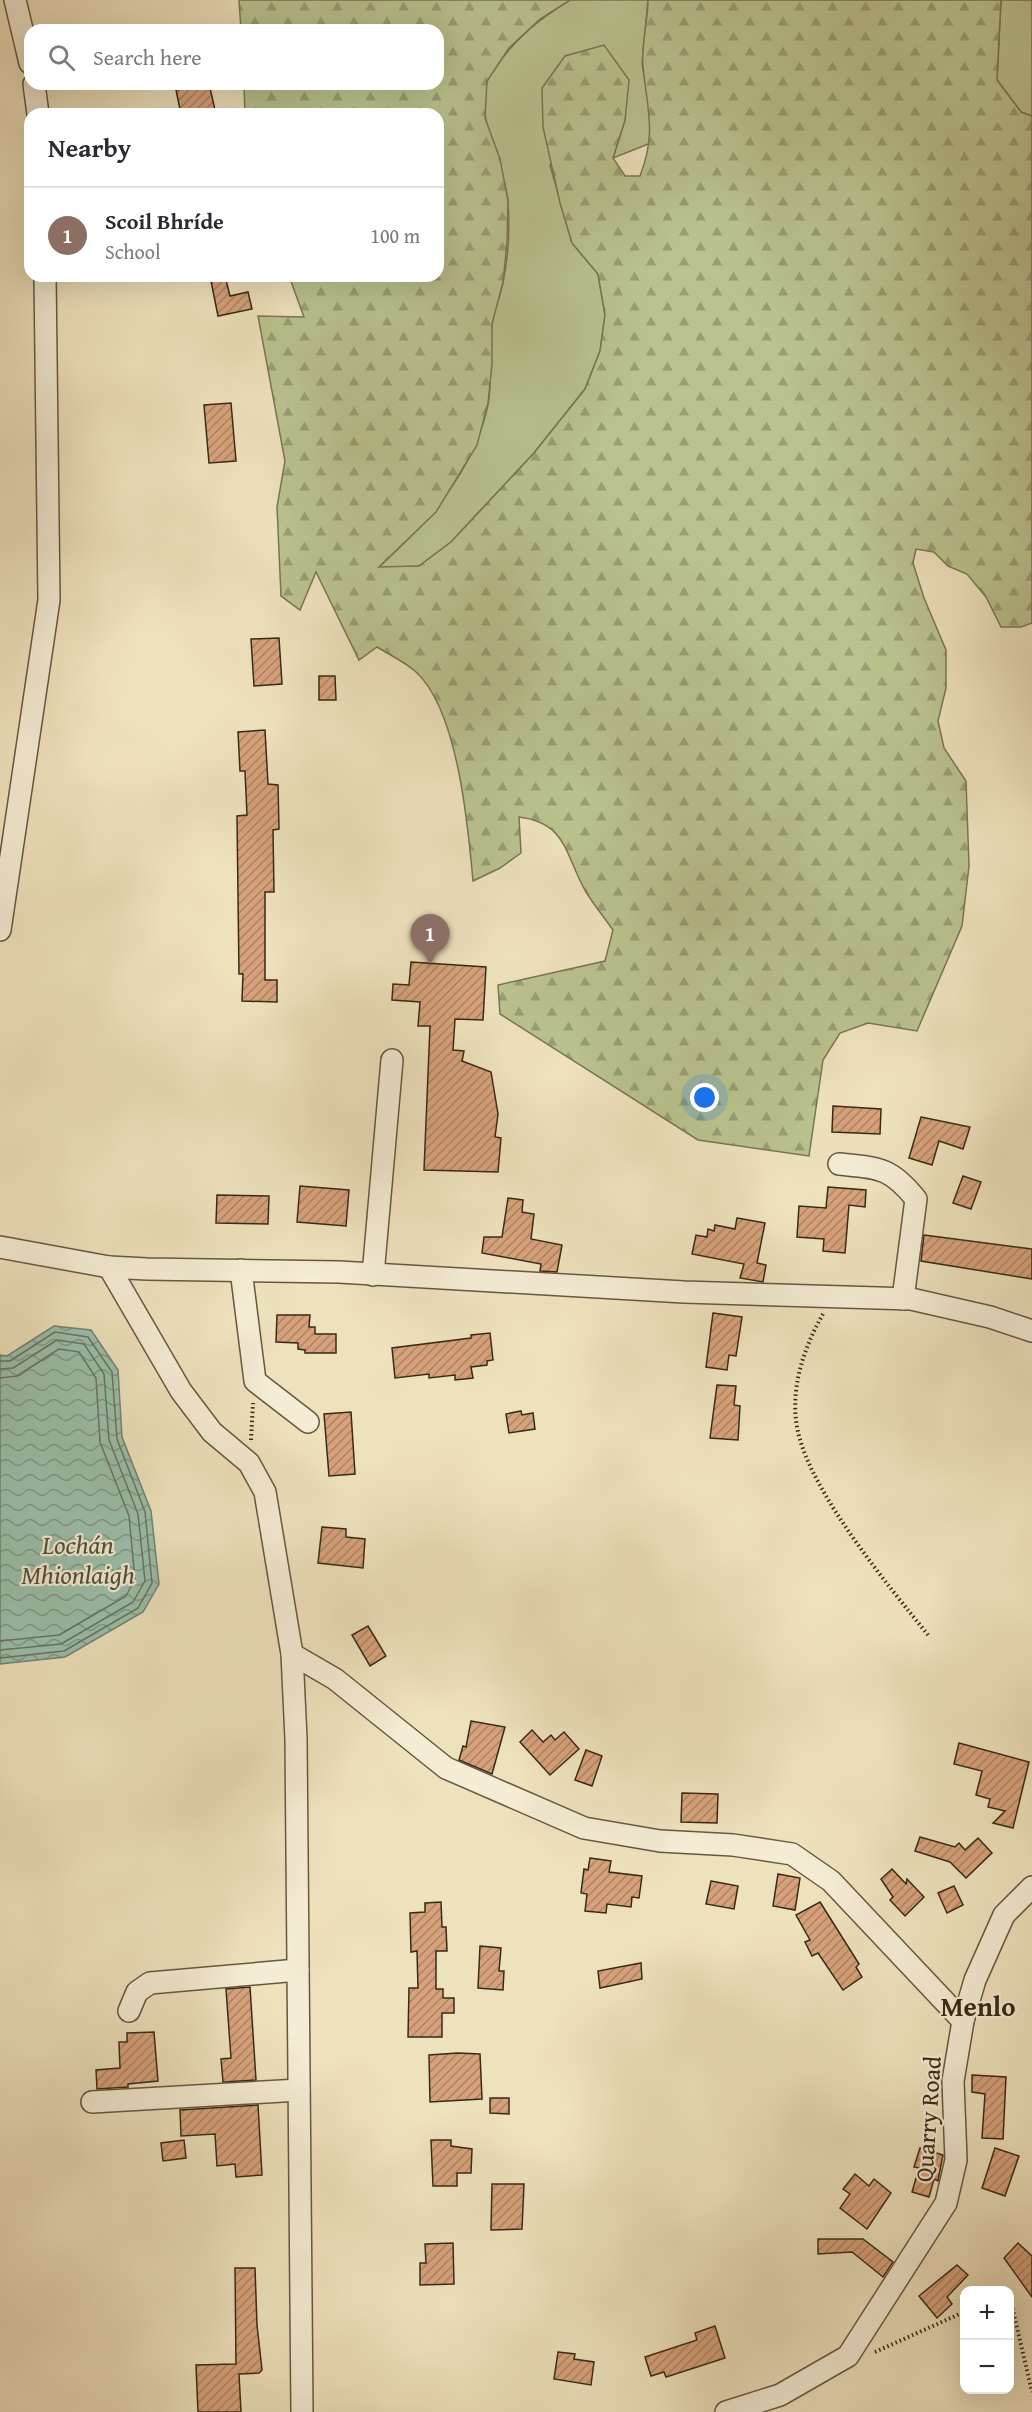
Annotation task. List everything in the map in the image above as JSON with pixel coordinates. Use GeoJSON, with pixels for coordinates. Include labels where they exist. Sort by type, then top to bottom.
{"type":"FeatureCollection","features":[{"type":"Feature","properties":{"kind":"street"},"geometry":{"type":"LineString","coordinates":[[15,0],[24,38]]}},
{"type":"Feature","properties":{"kind":"street"},"geometry":{"type":"LineString","coordinates":[[35,90],[37,108]]}},
{"type":"Feature","properties":{"kind":"street"},"geometry":{"type":"LineString","coordinates":[[0,930],[50,600],[45,282]]}},
{"type":"Feature","properties":{"kind":"street"},"geometry":{"type":"LineString","coordinates":[[373,1275],[392,1060]]}},
{"type":"Feature","properties":{"kind":"street"},"geometry":{"type":"LineString","coordinates":[[839,1164],[878,1168],[899,1179],[916,1199],[903,1299]]}},
{"type":"Feature","properties":{"kind":"street"},"geometry":{"type":"LineString","coordinates":[[0,1247],[109,1267],[373,1275],[506,1284],[903,1299],[990,1317],[1032,1331]]}},
{"type":"Feature","properties":{"kind":"street"},"geometry":{"type":"LineString","coordinates":[[109,1267],[180,1391],[212,1432],[249,1463],[265,1492],[292,1654],[296,1739],[302,2412]]}},
{"type":"Feature","properties":{"kind":"street"},"geometry":{"type":"LineString","coordinates":[[241,1270],[255,1381],[308,1422]]}},
{"type":"Feature","properties":{"kind":"street"},"geometry":{"type":"LineString","coordinates":[[292,1654],[335,1678],[446,1768],[584,1828],[660,1841],[733,1845],[792,1854],[831,1881],[963,2021]]}},
{"type":"Feature","properties":{"kind":"street","name":"Quarry Road"},"geometry":{"type":"LineString","coordinates":[[726,2412],[780,2396],[848,2356],[946,2203],[956,2160],[953,2081],[963,2021],[975,1980],[1004,1915],[1032,1887]]}},
{"type":"Feature","properties":{"kind":"street"},"geometry":{"type":"LineString","coordinates":[[129,2011],[137,1992],[150,1983],[298,1970]]}},
{"type":"Feature","properties":{"kind":"street"},"geometry":{"type":"LineString","coordinates":[[92,2102],[299,2090]]}},
{"type":"Feature","properties":{"kind":"path"},"geometry":{"type":"LineString","coordinates":[[832,1298],[808,1340],[796,1387],[798,1431],[807,1458],[829,1498],[870,1559],[928,1635]]}},
{"type":"Feature","properties":{"kind":"path"},"geometry":{"type":"LineString","coordinates":[[249,1463],[255,1381]]}},
{"type":"Feature","properties":{"kind":"path"},"geometry":{"type":"LineString","coordinates":[[848,2356],[873,2353],[960,2314]]}},
{"type":"Feature","properties":{"kind":"path"},"geometry":{"type":"LineString","coordinates":[[1014,2315],[1032,2392]]}},
{"type":"Feature","properties":{"kind":"green space"},"geometry":{"type":"Polygon","coordinates":[[[239,0],[570,0],[540,19],[509,48],[487,81],[485,118],[500,159],[508,201],[503,282],[492,324],[492,364],[488,403],[477,445],[436,512],[379,567],[419,566],[451,542],[534,453],[585,389],[600,351],[605,315],[598,274],[572,243],[560,203],[543,127],[542,88],[565,56],[604,45],[629,80],[625,120],[613,158],[625,176],[640,176],[649,133],[643,58],[648,0],[1001,0],[997,80],[1021,112],[1032,116],[1032,623],[1021,627],[1001,627],[986,597],[967,574],[948,566],[934,552],[916,549],[913,563],[924,598],[946,650],[946,688],[938,721],[944,748],[966,781],[969,866],[962,926],[917,1031],[868,1023],[840,1033],[823,1060],[809,1156],[698,1140],[500,1014],[498,985],[605,961],[613,930],[586,892],[563,843],[547,826],[535,820],[519,817],[521,853],[500,868],[473,881],[468,830],[458,770],[442,713],[430,690],[412,668],[377,647],[359,660],[316,572],[300,610],[281,596],[277,507],[285,461],[258,316],[304,317],[291,282],[444,282],[444,108],[245,108],[244,90],[444,90],[444,24],[241,24],[239,0]]]}},
{"type":"Feature","properties":{"kind":"green space"},"geometry":{"type":"Polygon","coordinates":[[[570,0],[648,0],[642,64],[649,102],[651,143],[613,158],[625,120],[550,165],[572,243],[598,274],[605,315],[600,351],[585,389],[534,453],[451,542],[419,566],[378,568],[414,533],[446,495],[472,453],[481,430],[488,405],[492,323],[503,283],[509,232],[506,187],[485,112],[484,97],[487,82],[504,56],[521,37],[539,21],[570,0]]]}},
{"type":"Feature","properties":{"kind":"green space"},"geometry":{"type":"Polygon","coordinates":[[[1001,0],[1032,0],[1032,116],[1021,112],[997,80],[1001,0]]]}},
{"type":"Feature","properties":{"kind":"water","name":"Lochán Mhionlaigh"},"geometry":{"type":"Polygon","coordinates":[[[54,1326],[91,1330],[118,1370],[122,1437],[151,1511],[159,1584],[143,1612],[65,1657],[0,1664],[0,1355],[7,1356],[54,1326]]]}},
{"type":"Feature","properties":{"kind":"building"},"geometry":{"type":"Polygon","coordinates":[[[176,90],[210,90],[215,108],[180,108],[176,90]]]}},
{"type":"Feature","properties":{"kind":"building"},"geometry":{"type":"Polygon","coordinates":[[[211,282],[226,282],[230,296],[248,292],[252,309],[218,316],[211,282]]]}},
{"type":"Feature","properties":{"kind":"building"},"geometry":{"type":"Polygon","coordinates":[[[231,403],[236,461],[209,463],[204,405],[231,403]]]}},
{"type":"Feature","properties":{"kind":"building"},"geometry":{"type":"Polygon","coordinates":[[[279,638],[282,684],[254,686],[251,639],[279,638]]]}},
{"type":"Feature","properties":{"kind":"building"},"geometry":{"type":"Polygon","coordinates":[[[319,676],[335,676],[336,700],[319,700],[319,676]]]}},
{"type":"Feature","properties":{"kind":"building"},"geometry":{"type":"Polygon","coordinates":[[[265,730],[268,784],[278,785],[279,829],[273,830],[274,892],[265,892],[265,980],[277,980],[277,1002],[242,1001],[243,974],[239,974],[237,816],[247,815],[245,771],[240,771],[238,732],[265,730]]]}},
{"type":"Feature","properties":{"kind":"building"},"geometry":{"type":"Polygon","coordinates":[[[411,962],[486,967],[483,1020],[455,1019],[453,1050],[464,1051],[462,1061],[491,1072],[498,1114],[495,1137],[501,1138],[498,1172],[424,1170],[430,1026],[418,1026],[420,1002],[392,1000],[393,984],[409,985],[411,962]]]}},
{"type":"Feature","properties":{"kind":"building"},"geometry":{"type":"Polygon","coordinates":[[[833,1106],[881,1109],[880,1134],[832,1132],[833,1106]]]}},
{"type":"Feature","properties":{"kind":"building"},"geometry":{"type":"Polygon","coordinates":[[[921,1117],[970,1127],[963,1149],[939,1141],[932,1165],[909,1158],[921,1117]]]}},
{"type":"Feature","properties":{"kind":"building"},"geometry":{"type":"Polygon","coordinates":[[[963,1176],[981,1182],[971,1209],[953,1203],[963,1176]]]}},
{"type":"Feature","properties":{"kind":"building"},"geometry":{"type":"Polygon","coordinates":[[[300,1186],[349,1190],[346,1226],[297,1222],[300,1186]]]}},
{"type":"Feature","properties":{"kind":"building"},"geometry":{"type":"Polygon","coordinates":[[[828,1187],[866,1190],[865,1207],[849,1205],[845,1253],[823,1251],[824,1239],[797,1237],[799,1206],[826,1208],[828,1187]]]}},
{"type":"Feature","properties":{"kind":"building"},"geometry":{"type":"Polygon","coordinates":[[[217,1195],[269,1196],[268,1224],[216,1223],[217,1195]]]}},
{"type":"Feature","properties":{"kind":"building"},"geometry":{"type":"Polygon","coordinates":[[[508,1198],[523,1200],[522,1212],[534,1214],[531,1239],[562,1245],[557,1272],[540,1271],[541,1264],[482,1253],[484,1237],[502,1237],[508,1198]]]}},
{"type":"Feature","properties":{"kind":"building"},"geometry":{"type":"Polygon","coordinates":[[[737,1218],[765,1223],[757,1263],[766,1265],[763,1282],[740,1278],[744,1264],[692,1254],[696,1235],[707,1237],[708,1229],[714,1231],[715,1225],[735,1229],[737,1218]]]}},
{"type":"Feature","properties":{"kind":"building"},"geometry":{"type":"Polygon","coordinates":[[[924,1235],[1032,1249],[1032,1279],[921,1261],[924,1235]]]}},
{"type":"Feature","properties":{"kind":"building"},"geometry":{"type":"Polygon","coordinates":[[[713,1313],[742,1317],[736,1356],[729,1355],[727,1370],[706,1367],[713,1313]]]}},
{"type":"Feature","properties":{"kind":"building"},"geometry":{"type":"Polygon","coordinates":[[[277,1315],[310,1315],[309,1327],[315,1327],[315,1334],[336,1334],[336,1353],[305,1353],[305,1350],[298,1349],[298,1343],[276,1342],[277,1315]]]}},
{"type":"Feature","properties":{"kind":"building"},"geometry":{"type":"Polygon","coordinates":[[[490,1333],[493,1360],[487,1361],[487,1365],[471,1367],[473,1378],[455,1380],[455,1375],[429,1378],[429,1374],[395,1378],[392,1348],[471,1338],[471,1335],[490,1333]]]}},
{"type":"Feature","properties":{"kind":"building"},"geometry":{"type":"Polygon","coordinates":[[[717,1385],[736,1386],[734,1405],[740,1406],[738,1440],[710,1438],[717,1385]]]}},
{"type":"Feature","properties":{"kind":"building"},"geometry":{"type":"Polygon","coordinates":[[[521,1411],[522,1415],[533,1413],[535,1429],[509,1433],[506,1414],[521,1411]]]}},
{"type":"Feature","properties":{"kind":"building"},"geometry":{"type":"Polygon","coordinates":[[[351,1412],[355,1474],[329,1476],[324,1414],[351,1412]]]}},
{"type":"Feature","properties":{"kind":"building"},"geometry":{"type":"Polygon","coordinates":[[[322,1527],[346,1529],[346,1537],[365,1539],[363,1568],[318,1563],[322,1527]]]}},
{"type":"Feature","properties":{"kind":"building"},"geometry":{"type":"Polygon","coordinates":[[[368,1626],[386,1656],[370,1666],[352,1635],[368,1626]]]}},
{"type":"Feature","properties":{"kind":"building"},"geometry":{"type":"Polygon","coordinates":[[[471,1721],[505,1727],[492,1774],[459,1760],[463,1746],[466,1747],[471,1721]]]}},
{"type":"Feature","properties":{"kind":"building"},"geometry":{"type":"Polygon","coordinates":[[[532,1730],[543,1742],[551,1735],[555,1740],[564,1732],[579,1749],[550,1775],[520,1742],[532,1730]]]}},
{"type":"Feature","properties":{"kind":"building"},"geometry":{"type":"Polygon","coordinates":[[[959,1743],[1029,1762],[1013,1828],[993,1823],[1005,1811],[988,1807],[990,1799],[976,1795],[982,1771],[954,1764],[959,1743]]]}},
{"type":"Feature","properties":{"kind":"building"},"geometry":{"type":"Polygon","coordinates":[[[586,1750],[602,1756],[592,1786],[575,1780],[586,1750]]]}},
{"type":"Feature","properties":{"kind":"building"},"geometry":{"type":"Polygon","coordinates":[[[682,1793],[718,1794],[717,1823],[681,1822],[682,1793]]]}},
{"type":"Feature","properties":{"kind":"building"},"geometry":{"type":"Polygon","coordinates":[[[920,1837],[955,1847],[959,1843],[965,1850],[978,1838],[992,1853],[966,1878],[950,1862],[915,1851],[920,1837]]]}},
{"type":"Feature","properties":{"kind":"building"},"geometry":{"type":"Polygon","coordinates":[[[590,1858],[611,1861],[609,1872],[642,1876],[639,1898],[632,1897],[631,1907],[607,1904],[606,1913],[585,1911],[587,1894],[581,1893],[584,1869],[588,1870],[590,1858]]]}},
{"type":"Feature","properties":{"kind":"building"},"geometry":{"type":"Polygon","coordinates":[[[892,1869],[906,1884],[907,1879],[924,1897],[905,1916],[890,1900],[893,1897],[881,1879],[892,1869]]]}},
{"type":"Feature","properties":{"kind":"building"},"geometry":{"type":"Polygon","coordinates":[[[778,1874],[800,1878],[795,1910],[773,1906],[778,1874]]]}},
{"type":"Feature","properties":{"kind":"building"},"geometry":{"type":"Polygon","coordinates":[[[711,1881],[738,1886],[734,1909],[706,1904],[711,1881]]]}},
{"type":"Feature","properties":{"kind":"building"},"geometry":{"type":"Polygon","coordinates":[[[954,1886],[963,1905],[947,1913],[938,1893],[954,1886]]]}},
{"type":"Feature","properties":{"kind":"building"},"geometry":{"type":"Polygon","coordinates":[[[441,1902],[442,1927],[446,1927],[447,1951],[436,1951],[436,1989],[443,1989],[443,1998],[454,1998],[454,2013],[442,2013],[442,2037],[408,2037],[409,1988],[418,1988],[417,1951],[411,1952],[410,1913],[425,1912],[425,1903],[441,1902]]]}},
{"type":"Feature","properties":{"kind":"building"},"geometry":{"type":"Polygon","coordinates":[[[820,1902],[859,1964],[856,1967],[862,1977],[843,1990],[818,1953],[812,1956],[805,1942],[810,1940],[796,1915],[820,1902]]]}},
{"type":"Feature","properties":{"kind":"building"},"geometry":{"type":"Polygon","coordinates":[[[480,1946],[501,1948],[499,1971],[504,1971],[503,1990],[478,1988],[480,1946]]]}},
{"type":"Feature","properties":{"kind":"building"},"geometry":{"type":"Polygon","coordinates":[[[641,1963],[642,1979],[600,1988],[598,1971],[641,1963]]]}},
{"type":"Feature","properties":{"kind":"building"},"geometry":{"type":"Polygon","coordinates":[[[250,1987],[256,2080],[223,2082],[221,2059],[231,2058],[226,1989],[250,1987]]]}},
{"type":"Feature","properties":{"kind":"building"},"geometry":{"type":"Polygon","coordinates":[[[154,2032],[158,2081],[128,2084],[128,2087],[97,2089],[96,2070],[120,2068],[119,2042],[127,2042],[127,2033],[154,2032]]]}},
{"type":"Feature","properties":{"kind":"building"},"geometry":{"type":"Polygon","coordinates":[[[480,2054],[482,2099],[430,2102],[429,2055],[480,2054]]]}},
{"type":"Feature","properties":{"kind":"building"},"geometry":{"type":"Polygon","coordinates":[[[972,2075],[1006,2077],[1003,2139],[982,2138],[985,2094],[972,2092],[972,2075]]]}},
{"type":"Feature","properties":{"kind":"building"},"geometry":{"type":"Polygon","coordinates":[[[490,2098],[509,2098],[509,2114],[490,2113],[490,2098]]]}},
{"type":"Feature","properties":{"kind":"building"},"geometry":{"type":"Polygon","coordinates":[[[258,2105],[262,2175],[236,2177],[235,2164],[217,2166],[215,2134],[181,2136],[180,2110],[258,2105]]]}},
{"type":"Feature","properties":{"kind":"building"},"geometry":{"type":"Polygon","coordinates":[[[184,2140],[186,2158],[163,2161],[161,2143],[184,2140]]]}},
{"type":"Feature","properties":{"kind":"building"},"geometry":{"type":"Polygon","coordinates":[[[431,2140],[451,2140],[451,2146],[472,2149],[471,2173],[457,2173],[457,2186],[433,2186],[431,2140]]]}},
{"type":"Feature","properties":{"kind":"building"},"geometry":{"type":"Polygon","coordinates":[[[920,2148],[943,2155],[938,2181],[934,2179],[929,2197],[912,2192],[919,2168],[914,2167],[920,2148]]]}},
{"type":"Feature","properties":{"kind":"building"},"geometry":{"type":"Polygon","coordinates":[[[995,2148],[1019,2156],[1005,2196],[982,2188],[995,2148]]]}},
{"type":"Feature","properties":{"kind":"building"},"geometry":{"type":"Polygon","coordinates":[[[855,2174],[869,2186],[874,2179],[891,2193],[867,2229],[840,2208],[850,2194],[843,2189],[855,2174]]]}},
{"type":"Feature","properties":{"kind":"building"},"geometry":{"type":"Polygon","coordinates":[[[492,2184],[524,2184],[522,2229],[491,2230],[492,2184]]]}},
{"type":"Feature","properties":{"kind":"building"},"geometry":{"type":"Polygon","coordinates":[[[818,2239],[863,2239],[893,2262],[883,2277],[852,2252],[818,2254],[818,2239]]]}},
{"type":"Feature","properties":{"kind":"building"},"geometry":{"type":"Polygon","coordinates":[[[453,2243],[454,2284],[420,2285],[420,2263],[426,2263],[425,2244],[453,2243]]]}},
{"type":"Feature","properties":{"kind":"building"},"geometry":{"type":"Polygon","coordinates":[[[1018,2243],[1032,2256],[1032,2297],[1004,2258],[1018,2243]]]}},
{"type":"Feature","properties":{"kind":"building"},"geometry":{"type":"Polygon","coordinates":[[[957,2265],[968,2275],[947,2297],[952,2304],[937,2318],[919,2296],[957,2265]]]}},
{"type":"Feature","properties":{"kind":"building"},"geometry":{"type":"Polygon","coordinates":[[[235,2268],[255,2268],[257,2325],[262,2370],[259,2373],[239,2374],[241,2412],[198,2412],[196,2365],[236,2364],[235,2268]]]}},
{"type":"Feature","properties":{"kind":"building"},"geometry":{"type":"Polygon","coordinates":[[[715,2326],[725,2358],[666,2377],[664,2372],[651,2376],[645,2357],[697,2340],[695,2333],[715,2326]]]}},
{"type":"Feature","properties":{"kind":"building"},"geometry":{"type":"Polygon","coordinates":[[[558,2352],[575,2354],[574,2359],[594,2362],[591,2385],[554,2379],[558,2352]]]}},
{"type":"Feature","properties":{"kind":"place","name":"Scoil Bhríde"},"geometry":{"type":"Point","coordinates":[430,964]}},
{"type":"Feature","properties":{"kind":"district","name":"Menlo"},"geometry":{"type":"Point","coordinates":[978,2006]}}]}
